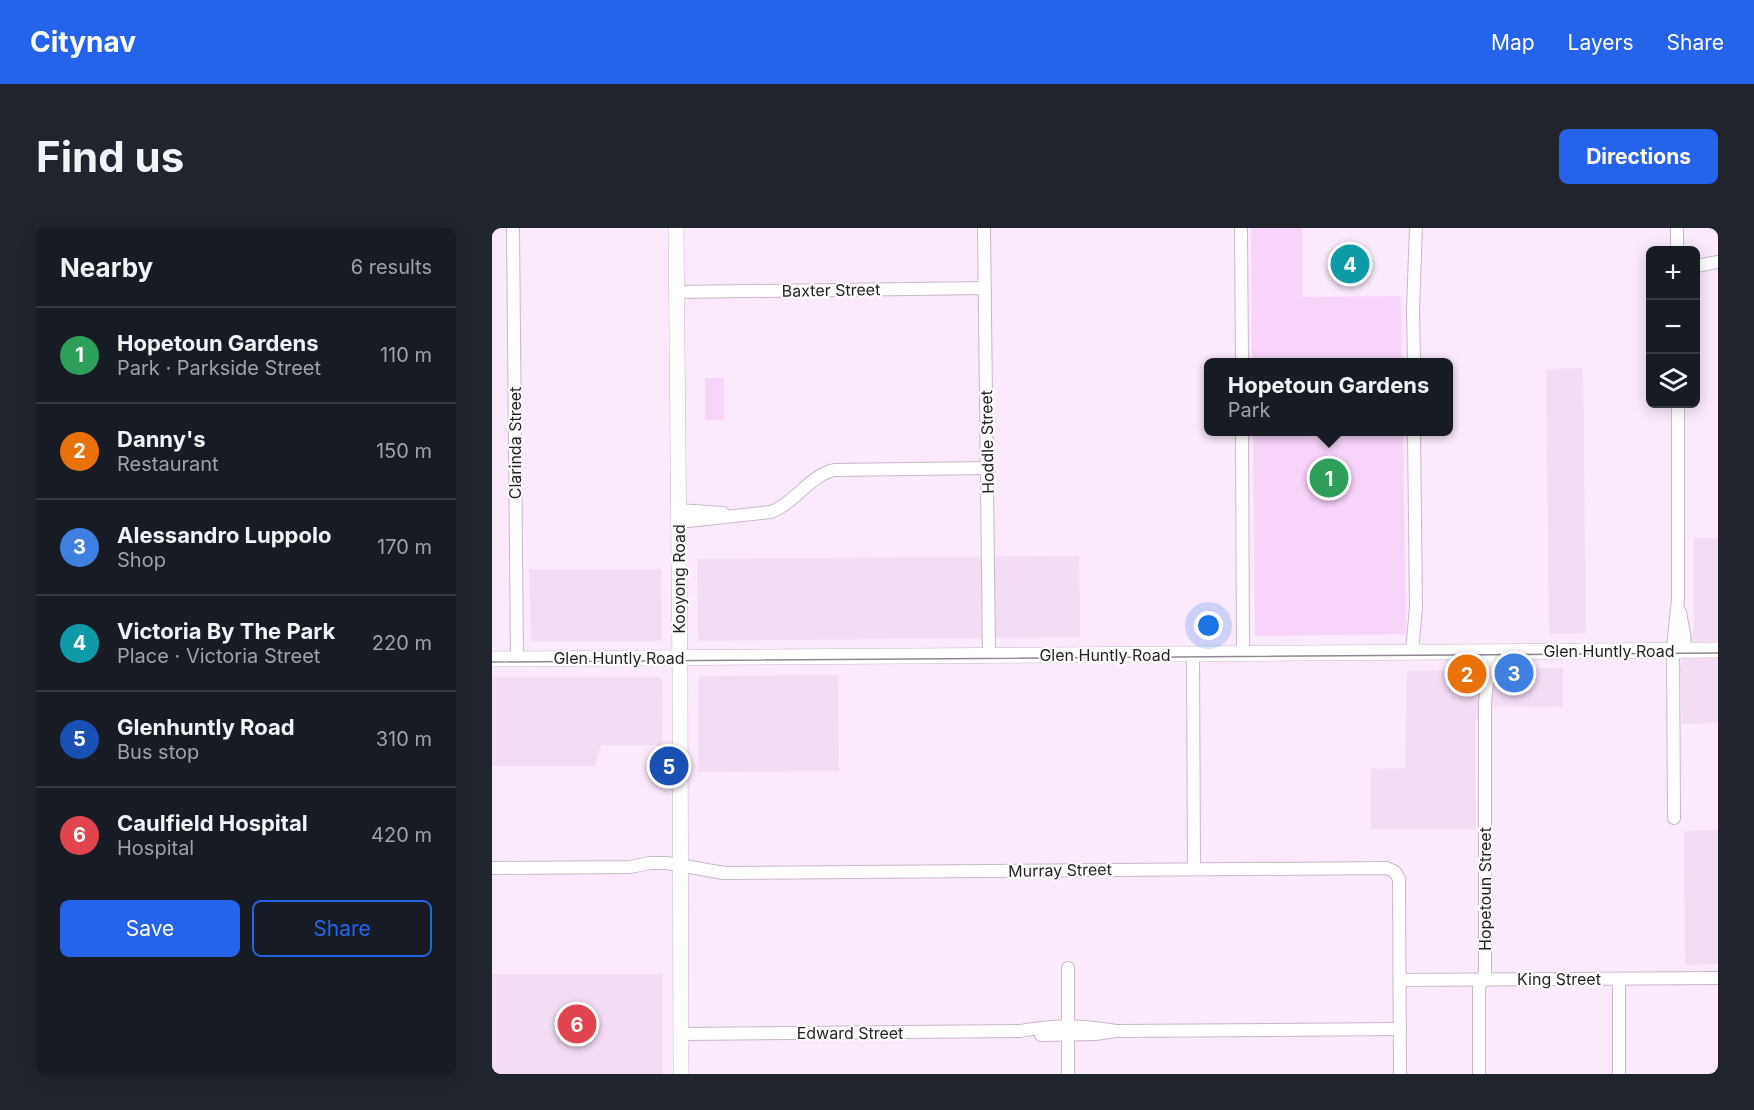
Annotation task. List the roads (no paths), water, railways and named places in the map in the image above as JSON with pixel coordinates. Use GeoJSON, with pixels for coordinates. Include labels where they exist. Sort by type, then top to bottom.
{"type":"FeatureCollection","features":[{"type":"Feature","properties":{"kind":"street","name":"Clarinda Street"},"geometry":{"type":"LineString","coordinates":[[513,228],[517,659]]}},
{"type":"Feature","properties":{"kind":"street","name":"Kooyong Road"},"geometry":{"type":"LineString","coordinates":[[676,228],[681,1074]]}},
{"type":"Feature","properties":{"kind":"street","name":"Hoddle Street"},"geometry":{"type":"LineString","coordinates":[[984,228],[989,656]]}},
{"type":"Feature","properties":{"kind":"street"},"geometry":{"type":"LineString","coordinates":[[1241,228],[1242,358]]}},
{"type":"Feature","properties":{"kind":"street"},"geometry":{"type":"LineString","coordinates":[[1414,358],[1416,228]]}},
{"type":"Feature","properties":{"kind":"street"},"geometry":{"type":"LineString","coordinates":[[1677,228],[1677,246]]}},
{"type":"Feature","properties":{"kind":"street"},"geometry":{"type":"LineString","coordinates":[[1700,258],[1718,261]]}},
{"type":"Feature","properties":{"kind":"street"},"geometry":{"type":"LineString","coordinates":[[1700,265],[1718,261]]}},
{"type":"Feature","properties":{"kind":"street","name":"Baxter Street"},"geometry":{"type":"LineString","coordinates":[[677,291],[985,288]]}},
{"type":"Feature","properties":{"kind":"street"},"geometry":{"type":"LineString","coordinates":[[1674,818],[1679,650],[1684,634],[1678,599],[1678,408]]}},
{"type":"Feature","properties":{"kind":"street"},"geometry":{"type":"LineString","coordinates":[[1242,436],[1243,654]]}},
{"type":"Feature","properties":{"kind":"street"},"geometry":{"type":"LineString","coordinates":[[1414,436],[1417,652]]}},
{"type":"Feature","properties":{"kind":"street"},"geometry":{"type":"LineString","coordinates":[[678,516],[706,520],[777,510],[821,475],[834,470],[987,468]]}},
{"type":"Feature","properties":{"kind":"street","name":"Glen Huntly Road"},"geometry":{"type":"LineString","coordinates":[[492,659],[1718,650]]}},
{"type":"Feature","properties":{"kind":"street","name":"Hopetoun Street"},"geometry":{"type":"LineString","coordinates":[[1479,1074],[1479,992],[1485,972],[1485,652]]}},
{"type":"Feature","properties":{"kind":"street"},"geometry":{"type":"LineString","coordinates":[[1193,654],[1194,869]]}},
{"type":"Feature","properties":{"kind":"street","name":"Murray Street"},"geometry":{"type":"LineString","coordinates":[[492,868],[630,867],[680,870],[705,876],[724,873],[1381,867],[1395,872],[1399,879],[1400,980]]}},
{"type":"Feature","properties":{"kind":"street"},"geometry":{"type":"LineString","coordinates":[[1068,968],[1068,1074]]}},
{"type":"Feature","properties":{"kind":"street","name":"King Street"},"geometry":{"type":"LineString","coordinates":[[1400,980],[1718,978]]}},
{"type":"Feature","properties":{"kind":"street"},"geometry":{"type":"LineString","coordinates":[[1619,979],[1619,1074]]}},
{"type":"Feature","properties":{"kind":"street"},"geometry":{"type":"LineString","coordinates":[[1400,980],[1400,1074]]}},
{"type":"Feature","properties":{"kind":"street","name":"Edward Street"},"geometry":{"type":"LineString","coordinates":[[681,1034],[1020,1031],[1036,1035],[1096,1027],[1116,1031],[1400,1029]]}},
{"type":"Feature","properties":{"kind":"tram line"},"geometry":{"type":"LineString","coordinates":[[492,662],[1718,653]]}},
{"type":"Feature","properties":{"kind":"place","name":"Victoria By The Park"},"geometry":{"type":"Point","coordinates":[1350,264]}},
{"type":"Feature","properties":{"kind":"place","name":"Hopetoun Gardens"},"geometry":{"type":"Point","coordinates":[1329,478]}},
{"type":"Feature","properties":{"kind":"place","name":"Alessandro Luppolo"},"geometry":{"type":"Point","coordinates":[1514,673]}},
{"type":"Feature","properties":{"kind":"place","name":"Danny's"},"geometry":{"type":"Point","coordinates":[1467,674]}},
{"type":"Feature","properties":{"kind":"place","name":"Glenhuntly Road"},"geometry":{"type":"Point","coordinates":[669,766]}},
{"type":"Feature","properties":{"kind":"place","name":"Caulfield Hospital"},"geometry":{"type":"Point","coordinates":[577,1024]}}]}
